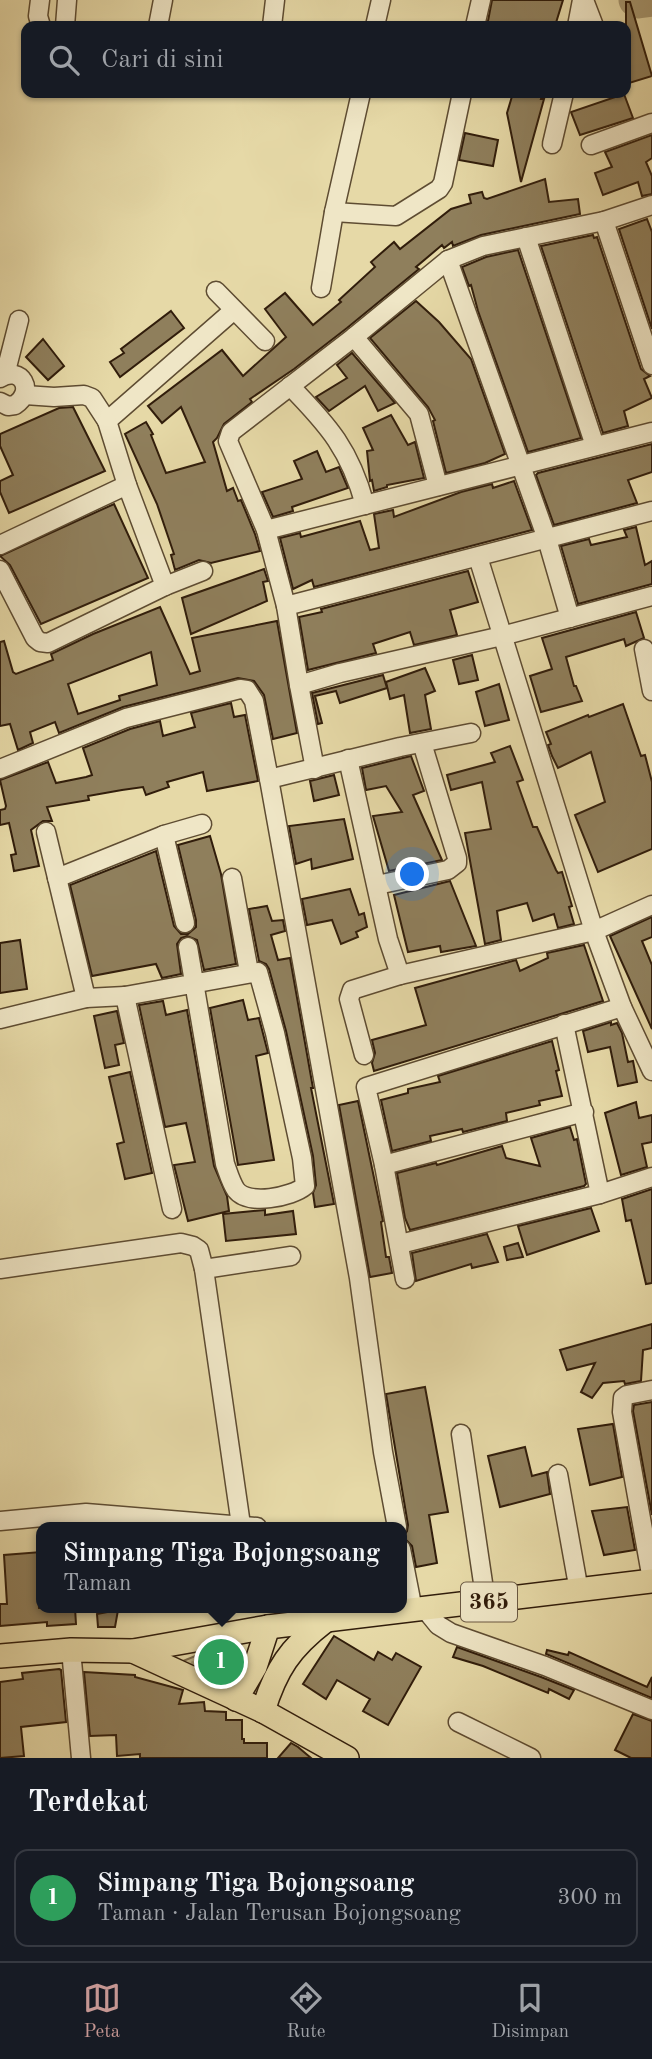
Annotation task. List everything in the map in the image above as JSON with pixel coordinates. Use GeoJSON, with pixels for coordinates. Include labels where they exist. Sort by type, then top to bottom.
{"type":"FeatureCollection","features":[{"type":"Feature","properties":{"kind":"main road","name":"365"},"geometry":{"type":"LineString","coordinates":[[407,1610],[652,1580]]}},
{"type":"Feature","properties":{"kind":"main road","name":"365"},"geometry":{"type":"LineString","coordinates":[[0,1656],[71,1650],[133,1651],[268,1627],[369,1613]]}},
{"type":"Feature","properties":{"kind":"main road"},"geometry":{"type":"LineString","coordinates":[[262,1711],[288,1654],[326,1621]]}},
{"type":"Feature","properties":{"kind":"main road"},"geometry":{"type":"LineString","coordinates":[[236,1699],[255,1667],[268,1627]]}},
{"type":"Feature","properties":{"kind":"main road"},"geometry":{"type":"LineString","coordinates":[[133,1651],[262,1711],[347,1758]]}},
{"type":"Feature","properties":{"kind":"street"},"geometry":{"type":"LineString","coordinates":[[40,0],[40,21]]}},
{"type":"Feature","properties":{"kind":"street"},"geometry":{"type":"LineString","coordinates":[[65,21],[67,0]]}},
{"type":"Feature","properties":{"kind":"street"},"geometry":{"type":"LineString","coordinates":[[159,21],[163,0]]}},
{"type":"Feature","properties":{"kind":"street"},"geometry":{"type":"LineString","coordinates":[[273,21],[275,0]]}},
{"type":"Feature","properties":{"kind":"street"},"geometry":{"type":"LineString","coordinates":[[376,21],[381,0]]}},
{"type":"Feature","properties":{"kind":"street"},"geometry":{"type":"LineString","coordinates":[[476,21],[481,0]]}},
{"type":"Feature","properties":{"kind":"street"},"geometry":{"type":"LineString","coordinates":[[578,21],[583,0]]}},
{"type":"Feature","properties":{"kind":"street"},"geometry":{"type":"LineString","coordinates":[[583,0],[592,21]]}},
{"type":"Feature","properties":{"kind":"street"},"geometry":{"type":"LineString","coordinates":[[321,288],[334,212],[360,98]]}},
{"type":"Feature","properties":{"kind":"street"},"geometry":{"type":"LineString","coordinates":[[334,212],[396,216],[439,190],[443,183],[461,98]]}},
{"type":"Feature","properties":{"kind":"street"},"geometry":{"type":"LineString","coordinates":[[552,144],[563,98]]}},
{"type":"Feature","properties":{"kind":"street"},"geometry":{"type":"LineString","coordinates":[[591,145],[652,122]]}},
{"type":"Feature","properties":{"kind":"street"},"geometry":{"type":"LineString","coordinates":[[315,769],[286,606],[266,530],[228,441],[231,432],[448,260],[483,246],[604,221],[652,205]]}},
{"type":"Feature","properties":{"kind":"street"},"geometry":{"type":"LineString","coordinates":[[604,221],[652,365]]}},
{"type":"Feature","properties":{"kind":"street"},"geometry":{"type":"LineString","coordinates":[[526,237],[595,446]]}},
{"type":"Feature","properties":{"kind":"street"},"geometry":{"type":"LineString","coordinates":[[448,260],[547,539],[570,618]]}},
{"type":"Feature","properties":{"kind":"street"},"geometry":{"type":"LineString","coordinates":[[216,291],[265,341]]}},
{"type":"Feature","properties":{"kind":"street"},"geometry":{"type":"LineString","coordinates":[[107,421],[234,310]]}},
{"type":"Feature","properties":{"kind":"street"},"geometry":{"type":"LineString","coordinates":[[0,404],[15,405],[25,395],[26,388],[19,376],[2,376],[19,320]]}},
{"type":"Feature","properties":{"kind":"street"},"geometry":{"type":"LineString","coordinates":[[354,337],[419,414],[438,486]]}},
{"type":"Feature","properties":{"kind":"street"},"geometry":{"type":"LineString","coordinates":[[290,386],[338,439],[358,480],[365,505]]}},
{"type":"Feature","properties":{"kind":"street"},"geometry":{"type":"LineString","coordinates":[[25,395],[83,395],[92,398],[107,421],[127,485],[165,586]]}},
{"type":"Feature","properties":{"kind":"street"},"geometry":{"type":"LineString","coordinates":[[266,530],[652,432]]}},
{"type":"Feature","properties":{"kind":"street"},"geometry":{"type":"LineString","coordinates":[[0,545],[127,485]]}},
{"type":"Feature","properties":{"kind":"street"},"geometry":{"type":"LineString","coordinates":[[286,606],[652,511]]}},
{"type":"Feature","properties":{"kind":"street"},"geometry":{"type":"LineString","coordinates":[[478,557],[594,931],[622,1007],[652,1070]]}},
{"type":"Feature","properties":{"kind":"street"},"geometry":{"type":"LineString","coordinates":[[0,570],[35,638],[48,643],[202,571]]}},
{"type":"Feature","properties":{"kind":"street"},"geometry":{"type":"LineString","coordinates":[[299,685],[502,636],[652,596]]}},
{"type":"Feature","properties":{"kind":"street"},"geometry":{"type":"LineString","coordinates":[[644,649],[652,691]]}},
{"type":"Feature","properties":{"kind":"street"},"geometry":{"type":"LineString","coordinates":[[0,769],[126,718],[240,689],[247,690],[254,701],[359,1278],[383,1452],[396,1522]]}},
{"type":"Feature","properties":{"kind":"street"},"geometry":{"type":"LineString","coordinates":[[269,779],[471,733]]}},
{"type":"Feature","properties":{"kind":"street"},"geometry":{"type":"LineString","coordinates":[[377,885],[448,870],[457,863],[422,743]]}},
{"type":"Feature","properties":{"kind":"street"},"geometry":{"type":"LineString","coordinates":[[348,759],[388,939],[400,975]]}},
{"type":"Feature","properties":{"kind":"street"},"geometry":{"type":"LineString","coordinates":[[57,878],[164,835],[202,824]]}},
{"type":"Feature","properties":{"kind":"street"},"geometry":{"type":"LineString","coordinates":[[46,832],[86,998]]}},
{"type":"Feature","properties":{"kind":"street"},"geometry":{"type":"LineString","coordinates":[[164,835],[185,923]]}},
{"type":"Feature","properties":{"kind":"street"},"geometry":{"type":"LineString","coordinates":[[232,878],[249,972]]}},
{"type":"Feature","properties":{"kind":"street"},"geometry":{"type":"LineString","coordinates":[[364,1055],[349,999],[352,990],[400,975],[594,931],[652,905]]}},
{"type":"Feature","properties":{"kind":"street"},"geometry":{"type":"LineString","coordinates":[[0,1019],[86,998],[125,996],[196,985],[249,972],[259,974],[275,1033],[302,1158],[305,1186],[300,1190],[274,1197],[245,1197],[237,1191],[225,1164],[196,985],[188,947]]}},
{"type":"Feature","properties":{"kind":"street"},"geometry":{"type":"LineString","coordinates":[[125,996],[172,1209]]}},
{"type":"Feature","properties":{"kind":"street"},"geometry":{"type":"LineString","coordinates":[[405,1279],[366,1087],[622,1007]]}},
{"type":"Feature","properties":{"kind":"street"},"geometry":{"type":"LineString","coordinates":[[564,1024],[600,1194]]}},
{"type":"Feature","properties":{"kind":"street"},"geometry":{"type":"LineString","coordinates":[[384,1166],[584,1112]]}},
{"type":"Feature","properties":{"kind":"street"},"geometry":{"type":"LineString","coordinates":[[400,1244],[600,1194],[652,1177]]}},
{"type":"Feature","properties":{"kind":"street"},"geometry":{"type":"LineString","coordinates":[[0,1269],[181,1244],[199,1250],[248,1522]]}},
{"type":"Feature","properties":{"kind":"street"},"geometry":{"type":"LineString","coordinates":[[204,1269],[291,1256]]}},
{"type":"Feature","properties":{"kind":"street"},"geometry":{"type":"LineString","coordinates":[[652,1390],[627,1395],[623,1398],[622,1412],[652,1580]]}},
{"type":"Feature","properties":{"kind":"street"},"geometry":{"type":"LineString","coordinates":[[461,1434],[486,1602]]}},
{"type":"Feature","properties":{"kind":"street"},"geometry":{"type":"LineString","coordinates":[[558,1474],[579,1591]]}},
{"type":"Feature","properties":{"kind":"street"},"geometry":{"type":"LineString","coordinates":[[0,1521],[86,1513],[199,1522]]}},
{"type":"Feature","properties":{"kind":"street"},"geometry":{"type":"LineString","coordinates":[[407,1569],[419,1610],[438,1625],[452,1633],[575,1677],[652,1710]]}},
{"type":"Feature","properties":{"kind":"street"},"geometry":{"type":"LineString","coordinates":[[71,1650],[81,1758]]}},
{"type":"Feature","properties":{"kind":"street"},"geometry":{"type":"LineString","coordinates":[[458,1721],[531,1758]]}},
{"type":"Feature","properties":{"kind":"shaded area"},"geometry":{"type":"Polygon","coordinates":[[[215,1648],[239,1652],[243,1664],[236,1678],[227,1686],[183,1661],[215,1648]]]}},
{"type":"Feature","properties":{"kind":"building"},"geometry":{"type":"Polygon","coordinates":[[[492,0],[563,0],[557,21],[488,21],[492,0]]]}},
{"type":"Feature","properties":{"kind":"building"},"geometry":{"type":"Polygon","coordinates":[[[626,2],[630,2],[652,76],[631,82],[631,21],[626,21],[626,2]]]}},
{"type":"Feature","properties":{"kind":"building"},"geometry":{"type":"Polygon","coordinates":[[[512,98],[544,99],[521,182],[507,113],[512,98]]]}},
{"type":"Feature","properties":{"kind":"building"},"geometry":{"type":"Polygon","coordinates":[[[612,98],[626,98],[633,118],[580,135],[571,112],[612,98]]]}},
{"type":"Feature","properties":{"kind":"building"},"geometry":{"type":"Polygon","coordinates":[[[465,133],[498,140],[493,166],[459,160],[465,133]]]}},
{"type":"Feature","properties":{"kind":"building"},"geometry":{"type":"Polygon","coordinates":[[[652,135],[652,158],[646,162],[652,176],[652,194],[642,196],[638,182],[603,195],[595,173],[612,167],[605,152],[652,135]]]}},
{"type":"Feature","properties":{"kind":"building"},"geometry":{"type":"Polygon","coordinates":[[[545,179],[549,202],[578,199],[580,214],[481,235],[453,246],[452,242],[444,248],[442,245],[416,267],[419,269],[294,369],[250,399],[252,402],[224,424],[213,442],[227,491],[233,488],[238,501],[241,500],[260,551],[211,563],[199,560],[175,570],[171,555],[174,554],[157,504],[125,434],[146,422],[153,434],[151,435],[166,473],[205,462],[181,407],[162,423],[148,406],[222,350],[243,376],[286,337],[265,309],[285,293],[313,325],[341,302],[339,300],[375,267],[371,262],[394,242],[400,249],[451,209],[471,203],[469,195],[482,192],[487,199],[545,179]]]}},
{"type":"Feature","properties":{"kind":"building"},"geometry":{"type":"Polygon","coordinates":[[[647,219],[652,232],[652,329],[619,229],[647,219]]]}},
{"type":"Feature","properties":{"kind":"building"},"geometry":{"type":"Polygon","coordinates":[[[593,235],[594,238],[597,237],[641,369],[650,376],[644,379],[652,398],[624,411],[628,426],[603,433],[541,246],[593,235]]]}},
{"type":"Feature","properties":{"kind":"building"},"geometry":{"type":"Polygon","coordinates":[[[518,250],[581,438],[528,452],[471,285],[469,286],[462,267],[486,257],[518,250]]]}},
{"type":"Feature","properties":{"kind":"building"},"geometry":{"type":"Polygon","coordinates":[[[416,301],[439,322],[471,359],[505,454],[485,463],[446,473],[433,421],[435,420],[428,407],[370,338],[416,301]]]}},
{"type":"Feature","properties":{"kind":"building"},"geometry":{"type":"Polygon","coordinates":[[[171,311],[184,328],[120,377],[110,362],[124,353],[121,349],[171,311]]]}},
{"type":"Feature","properties":{"kind":"building"},"geometry":{"type":"Polygon","coordinates":[[[43,339],[64,366],[48,380],[26,357],[43,339]]]}},
{"type":"Feature","properties":{"kind":"building"},"geometry":{"type":"Polygon","coordinates":[[[352,353],[395,403],[378,411],[365,386],[329,411],[316,397],[347,378],[337,365],[352,353]]]}},
{"type":"Feature","properties":{"kind":"building"},"geometry":{"type":"Polygon","coordinates":[[[73,407],[105,471],[9,513],[0,492],[0,481],[13,475],[0,446],[0,434],[59,408],[73,407]]]}},
{"type":"Feature","properties":{"kind":"building"},"geometry":{"type":"Polygon","coordinates":[[[391,415],[408,445],[415,442],[424,478],[387,485],[374,491],[372,480],[370,481],[367,451],[373,450],[363,428],[391,415]]]}},
{"type":"Feature","properties":{"kind":"building"},"geometry":{"type":"Polygon","coordinates":[[[652,444],[652,472],[628,480],[637,503],[554,525],[536,475],[538,473],[652,444]]]}},
{"type":"Feature","properties":{"kind":"building"},"geometry":{"type":"Polygon","coordinates":[[[317,451],[326,472],[339,467],[348,488],[292,507],[293,511],[273,517],[262,492],[302,479],[294,461],[317,451]]]}},
{"type":"Feature","properties":{"kind":"building"},"geometry":{"type":"Polygon","coordinates":[[[514,481],[532,530],[314,587],[312,580],[293,589],[280,538],[300,533],[301,537],[360,521],[370,550],[379,548],[374,514],[393,510],[394,517],[461,492],[492,484],[493,488],[514,481]]]}},
{"type":"Feature","properties":{"kind":"building"},"geometry":{"type":"Polygon","coordinates":[[[114,504],[148,578],[41,624],[10,565],[0,556],[114,504]]]}},
{"type":"Feature","properties":{"kind":"building"},"geometry":{"type":"Polygon","coordinates":[[[636,527],[645,565],[652,561],[652,584],[578,604],[561,546],[589,539],[591,545],[627,537],[624,530],[636,527]]]}},
{"type":"Feature","properties":{"kind":"building"},"geometry":{"type":"Polygon","coordinates":[[[264,569],[268,581],[263,582],[267,601],[191,634],[182,598],[264,569]]]}},
{"type":"Feature","properties":{"kind":"building"},"geometry":{"type":"Polygon","coordinates":[[[468,571],[478,602],[450,610],[457,635],[414,645],[410,632],[373,644],[376,653],[308,670],[299,617],[468,571]]]}},
{"type":"Feature","properties":{"kind":"building"},"geometry":{"type":"Polygon","coordinates":[[[160,607],[190,674],[200,671],[192,638],[277,621],[297,733],[273,739],[264,695],[254,681],[238,678],[123,707],[59,733],[55,722],[30,732],[33,743],[18,750],[10,724],[0,726],[0,642],[4,641],[13,672],[16,674],[53,660],[51,654],[160,607]],[[151,652],[68,684],[78,714],[120,700],[119,696],[157,685],[151,652]]]}},
{"type":"Feature","properties":{"kind":"building"},"geometry":{"type":"Polygon","coordinates":[[[636,612],[644,638],[626,646],[624,639],[566,657],[574,686],[582,701],[541,712],[530,676],[552,669],[542,638],[636,612]]]}},
{"type":"Feature","properties":{"kind":"building"},"geometry":{"type":"Polygon","coordinates":[[[472,655],[478,680],[459,684],[453,660],[472,655]]]}},
{"type":"Feature","properties":{"kind":"building"},"geometry":{"type":"Polygon","coordinates":[[[425,668],[435,691],[425,695],[431,729],[410,733],[404,695],[390,699],[386,682],[425,668]]]}},
{"type":"Feature","properties":{"kind":"building"},"geometry":{"type":"Polygon","coordinates":[[[383,675],[387,688],[340,703],[336,691],[315,696],[322,723],[318,724],[312,693],[383,675]]]}},
{"type":"Feature","properties":{"kind":"building"},"geometry":{"type":"Polygon","coordinates":[[[499,684],[509,720],[485,726],[476,692],[499,684]]]}},
{"type":"Feature","properties":{"kind":"building"},"geometry":{"type":"Polygon","coordinates":[[[231,703],[234,717],[245,715],[258,781],[207,791],[203,772],[167,782],[169,787],[146,795],[143,787],[88,796],[89,800],[47,807],[52,821],[43,821],[31,830],[39,866],[14,871],[11,855],[16,854],[9,823],[0,825],[0,810],[6,806],[0,780],[48,762],[56,783],[92,775],[83,748],[130,729],[160,721],[163,736],[195,727],[191,713],[231,703]]]}},
{"type":"Feature","properties":{"kind":"building"},"geometry":{"type":"Polygon","coordinates":[[[623,704],[641,756],[645,755],[652,782],[652,849],[598,872],[575,815],[605,802],[591,752],[558,768],[548,745],[551,744],[546,732],[623,704]]]}},
{"type":"Feature","properties":{"kind":"building"},"geometry":{"type":"Polygon","coordinates":[[[510,746],[523,780],[517,782],[533,827],[537,827],[556,870],[558,873],[562,872],[574,924],[558,928],[554,914],[533,921],[527,903],[497,911],[501,940],[485,944],[465,833],[491,829],[482,782],[451,790],[447,775],[495,762],[491,753],[510,746]]]}},
{"type":"Feature","properties":{"kind":"building"},"geometry":{"type":"Polygon","coordinates":[[[411,756],[424,791],[413,795],[442,860],[389,871],[373,816],[402,812],[386,786],[366,790],[362,768],[411,756]]]}},
{"type":"Feature","properties":{"kind":"building"},"geometry":{"type":"Polygon","coordinates":[[[334,775],[339,795],[314,801],[310,781],[334,775]]]}},
{"type":"Feature","properties":{"kind":"building"},"geometry":{"type":"Polygon","coordinates":[[[344,819],[353,859],[312,869],[311,859],[296,864],[289,826],[344,819]]]}},
{"type":"Feature","properties":{"kind":"building"},"geometry":{"type":"Polygon","coordinates":[[[210,836],[221,874],[236,964],[204,970],[197,940],[187,936],[181,938],[177,944],[181,974],[162,978],[156,964],[92,976],[70,885],[156,851],[174,926],[181,934],[188,934],[196,927],[196,920],[178,845],[210,836]]]}},
{"type":"Feature","properties":{"kind":"building"},"geometry":{"type":"Polygon","coordinates":[[[450,881],[476,946],[441,952],[440,946],[408,952],[394,895],[450,881]]]}},
{"type":"Feature","properties":{"kind":"building"},"geometry":{"type":"Polygon","coordinates":[[[350,889],[359,915],[364,913],[367,927],[356,932],[358,937],[341,944],[332,920],[307,925],[302,899],[350,889]]]}},
{"type":"Feature","properties":{"kind":"building"},"geometry":{"type":"Polygon","coordinates":[[[267,906],[272,921],[283,920],[285,931],[271,935],[278,960],[290,958],[311,1088],[334,1204],[315,1207],[313,1156],[286,1031],[269,969],[259,961],[249,909],[267,906]]]}},
{"type":"Feature","properties":{"kind":"building"},"geometry":{"type":"Polygon","coordinates":[[[652,917],[652,937],[642,941],[652,965],[652,1029],[610,936],[652,917]]]}},
{"type":"Feature","properties":{"kind":"building"},"geometry":{"type":"Polygon","coordinates":[[[20,940],[27,989],[0,993],[0,943],[20,940]]]}},
{"type":"Feature","properties":{"kind":"building"},"geometry":{"type":"Polygon","coordinates":[[[584,945],[603,1001],[374,1071],[372,1063],[375,1053],[372,1040],[426,1025],[415,988],[516,960],[520,971],[548,958],[547,953],[584,945]]]}},
{"type":"Feature","properties":{"kind":"building"},"geometry":{"type":"Polygon","coordinates":[[[243,1000],[248,1020],[259,1018],[268,1053],[256,1056],[274,1160],[238,1165],[210,1008],[243,1000]]]}},
{"type":"Feature","properties":{"kind":"building"},"geometry":{"type":"Polygon","coordinates":[[[163,1001],[166,1015],[187,1010],[214,1166],[227,1196],[229,1211],[188,1221],[174,1165],[195,1162],[186,1123],[165,1127],[139,1005],[163,1001]]]}},
{"type":"Feature","properties":{"kind":"building"},"geometry":{"type":"Polygon","coordinates":[[[117,1011],[124,1043],[115,1045],[119,1065],[105,1068],[94,1016],[117,1011]]]}},
{"type":"Feature","properties":{"kind":"building"},"geometry":{"type":"Polygon","coordinates":[[[611,1022],[611,1025],[617,1023],[622,1033],[628,1062],[633,1061],[637,1082],[618,1086],[610,1047],[588,1052],[583,1031],[611,1022]]]}},
{"type":"Feature","properties":{"kind":"building"},"geometry":{"type":"Polygon","coordinates":[[[552,1041],[562,1096],[539,1101],[540,1105],[506,1113],[507,1121],[463,1132],[462,1129],[430,1136],[431,1141],[392,1151],[381,1100],[408,1093],[408,1089],[440,1082],[438,1076],[552,1041]]]}},
{"type":"Feature","properties":{"kind":"building"},"geometry":{"type":"Polygon","coordinates":[[[130,1072],[152,1173],[125,1179],[117,1144],[124,1142],[109,1077],[130,1072]]]}},
{"type":"Feature","properties":{"kind":"building"},"geometry":{"type":"Polygon","coordinates":[[[358,1101],[383,1221],[386,1257],[389,1257],[392,1273],[370,1277],[339,1105],[358,1101]]]}},
{"type":"Feature","properties":{"kind":"building"},"geometry":{"type":"Polygon","coordinates":[[[636,1102],[639,1118],[652,1115],[652,1142],[642,1144],[647,1167],[621,1175],[605,1113],[636,1102]]]}},
{"type":"Feature","properties":{"kind":"building"},"geometry":{"type":"Polygon","coordinates":[[[570,1127],[574,1140],[577,1139],[586,1184],[584,1186],[410,1230],[405,1218],[397,1173],[436,1163],[437,1165],[502,1146],[506,1158],[540,1166],[531,1138],[570,1127]]]}},
{"type":"Feature","properties":{"kind":"building"},"geometry":{"type":"Polygon","coordinates":[[[652,1189],[652,1283],[646,1284],[631,1220],[626,1221],[622,1199],[652,1189]]]}},
{"type":"Feature","properties":{"kind":"building"},"geometry":{"type":"Polygon","coordinates":[[[591,1208],[599,1231],[527,1255],[518,1226],[591,1208]]]}},
{"type":"Feature","properties":{"kind":"building"},"geometry":{"type":"Polygon","coordinates":[[[265,1210],[265,1215],[293,1211],[296,1234],[226,1241],[223,1214],[265,1210]]]}},
{"type":"Feature","properties":{"kind":"building"},"geometry":{"type":"Polygon","coordinates":[[[487,1234],[498,1262],[472,1268],[471,1264],[416,1281],[412,1253],[487,1234]]]}},
{"type":"Feature","properties":{"kind":"building"},"geometry":{"type":"Polygon","coordinates":[[[518,1243],[523,1257],[507,1260],[504,1247],[518,1243]]]}},
{"type":"Feature","properties":{"kind":"building"},"geometry":{"type":"Polygon","coordinates":[[[652,1324],[652,1348],[643,1350],[641,1381],[625,1384],[624,1381],[603,1383],[592,1398],[581,1392],[595,1363],[567,1370],[560,1350],[652,1324]]]}},
{"type":"Feature","properties":{"kind":"building"},"geometry":{"type":"Polygon","coordinates":[[[425,1387],[448,1512],[429,1515],[437,1563],[416,1567],[412,1546],[407,1541],[408,1525],[386,1394],[425,1387]]]}},
{"type":"Feature","properties":{"kind":"building"},"geometry":{"type":"Polygon","coordinates":[[[652,1402],[652,1515],[633,1411],[634,1405],[652,1402]]]}},
{"type":"Feature","properties":{"kind":"building"},"geometry":{"type":"Polygon","coordinates":[[[613,1424],[622,1477],[590,1485],[578,1429],[613,1424]]]}},
{"type":"Feature","properties":{"kind":"building"},"geometry":{"type":"Polygon","coordinates":[[[525,1447],[532,1476],[547,1472],[550,1494],[500,1507],[488,1456],[525,1447]]]}},
{"type":"Feature","properties":{"kind":"building"},"geometry":{"type":"Polygon","coordinates":[[[627,1507],[635,1550],[604,1555],[592,1511],[627,1507]]]}},
{"type":"Feature","properties":{"kind":"building"},"geometry":{"type":"Polygon","coordinates":[[[36,1552],[36,1613],[75,1613],[76,1624],[47,1626],[47,1622],[0,1626],[0,1604],[7,1604],[4,1555],[36,1552]]]}},
{"type":"Feature","properties":{"kind":"building"},"geometry":{"type":"Polygon","coordinates":[[[117,1613],[115,1627],[98,1627],[97,1614],[117,1613]]]}},
{"type":"Feature","properties":{"kind":"building"},"geometry":{"type":"Polygon","coordinates":[[[334,1636],[374,1660],[378,1652],[392,1660],[396,1653],[421,1667],[388,1725],[363,1711],[370,1699],[337,1680],[326,1699],[303,1684],[334,1636]]]}},
{"type":"Feature","properties":{"kind":"building"},"geometry":{"type":"Polygon","coordinates":[[[457,1647],[574,1690],[569,1699],[549,1689],[548,1693],[483,1666],[453,1657],[457,1647]]]}},
{"type":"Feature","properties":{"kind":"building"},"geometry":{"type":"Polygon","coordinates":[[[547,1650],[568,1655],[569,1652],[647,1687],[652,1677],[652,1698],[546,1654],[547,1650]]]}},
{"type":"Feature","properties":{"kind":"building"},"geometry":{"type":"Polygon","coordinates":[[[59,1669],[66,1722],[21,1727],[24,1756],[0,1758],[0,1682],[23,1679],[22,1673],[59,1669]]]}},
{"type":"Feature","properties":{"kind":"building"},"geometry":{"type":"Polygon","coordinates":[[[84,1672],[135,1675],[183,1690],[179,1704],[204,1702],[205,1711],[226,1712],[226,1720],[242,1720],[244,1743],[267,1743],[267,1758],[140,1758],[140,1754],[117,1756],[116,1735],[90,1736],[84,1672]]]}},
{"type":"Feature","properties":{"kind":"building"},"geometry":{"type":"Polygon","coordinates":[[[633,1714],[652,1721],[652,1758],[631,1758],[615,1750],[633,1714]]]}},
{"type":"Feature","properties":{"kind":"building"},"geometry":{"type":"Polygon","coordinates":[[[291,1743],[298,1747],[311,1758],[278,1758],[291,1743]]]}},
{"type":"Feature","properties":{"kind":"waterway"},"geometry":{"type":"LineString","coordinates":[[635,0],[652,0]]}},
{"type":"Feature","properties":{"kind":"place","name":"Simpang Tiga Bojongsoang"},"geometry":{"type":"Point","coordinates":[221,1662]}}]}
